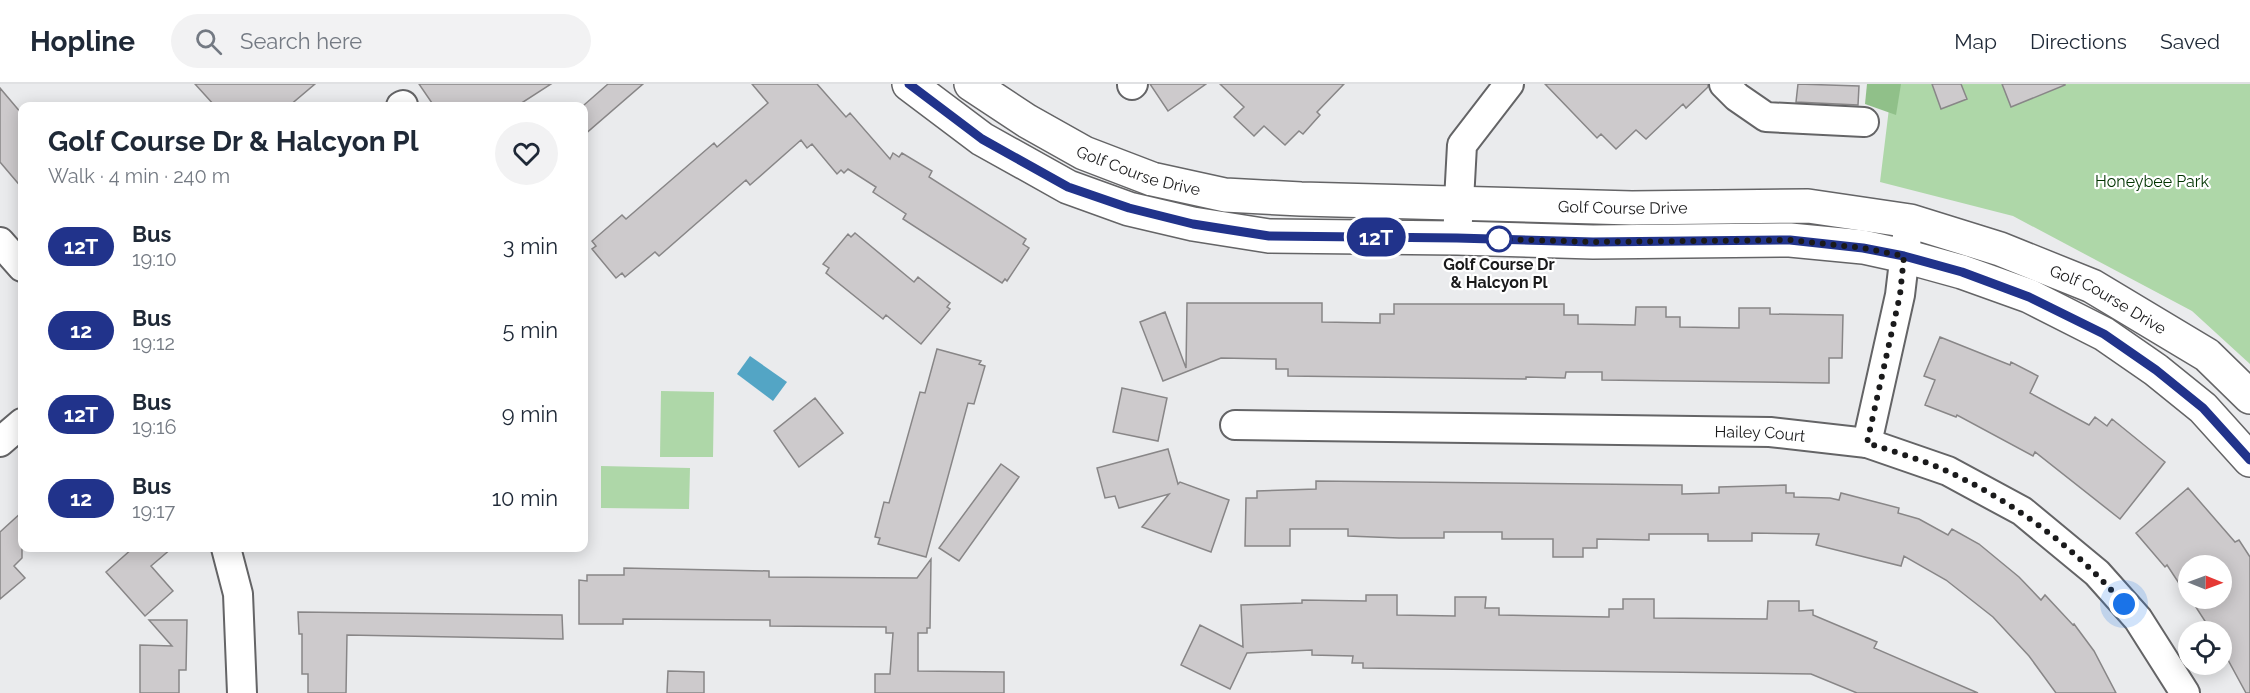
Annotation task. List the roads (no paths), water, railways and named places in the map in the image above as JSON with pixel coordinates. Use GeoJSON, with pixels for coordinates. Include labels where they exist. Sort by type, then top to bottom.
{"type":"FeatureCollection","features":[{"type":"Feature","properties":{"kind":"street","name":"Golf Course Drive"},"geometry":{"type":"LineString","coordinates":[[909,84],[982,139],[1068,187],[1129,208],[1193,224],[1269,236],[1593,242],[1790,240],[1863,248],[1904,256],[1962,272],[2029,297],[2104,334],[2156,370],[2203,408],[2250,460]]}},
{"type":"Feature","properties":{"kind":"street","name":"Golf Course Drive"},"geometry":{"type":"LineString","coordinates":[[971,84],[1027,121],[1084,153],[1152,179],[1225,195],[1632,208],[1808,206],[1910,220],[2000,249],[2092,286],[2207,355],[2250,397]]}},
{"type":"Feature","properties":{"kind":"street"},"geometry":{"type":"LineString","coordinates":[[1457,238],[1462,145],[1509,84]]}},
{"type":"Feature","properties":{"kind":"street"},"geometry":{"type":"LineString","coordinates":[[1724,84],[1737,97],[1766,117],[1864,122]]}},
{"type":"Feature","properties":{"kind":"street"},"geometry":{"type":"LineString","coordinates":[[1867,443],[1900,295],[1910,220]]}},
{"type":"Feature","properties":{"kind":"street"},"geometry":{"type":"LineString","coordinates":[[0,242],[18,262]]}},
{"type":"Feature","properties":{"kind":"street","name":"Hailey Court"},"geometry":{"type":"LineString","coordinates":[[1235,424],[1770,432],[1867,443],[1948,471],[2022,512],[2104,581],[2138,620],[2185,693]]}},
{"type":"Feature","properties":{"kind":"street"},"geometry":{"type":"LineString","coordinates":[[0,442],[18,426]]}},
{"type":"Feature","properties":{"kind":"street"},"geometry":{"type":"LineString","coordinates":[[227,552],[238,594],[242,693]]}},
{"type":"Feature","properties":{"kind":"water"},"geometry":{"type":"Polygon","coordinates":[[[750,356],[787,382],[773,401],[737,374],[750,356]]]}},
{"type":"Feature","properties":{"kind":"place","name":"Golf Course Dr & Halcyon Pl"},"geometry":{"type":"Point","coordinates":[1499,239]}},
{"type":"Feature","properties":{"kind":"park label","name":"Honeybee Park"},"geometry":{"type":"Point","coordinates":[2152,181]}}]}
